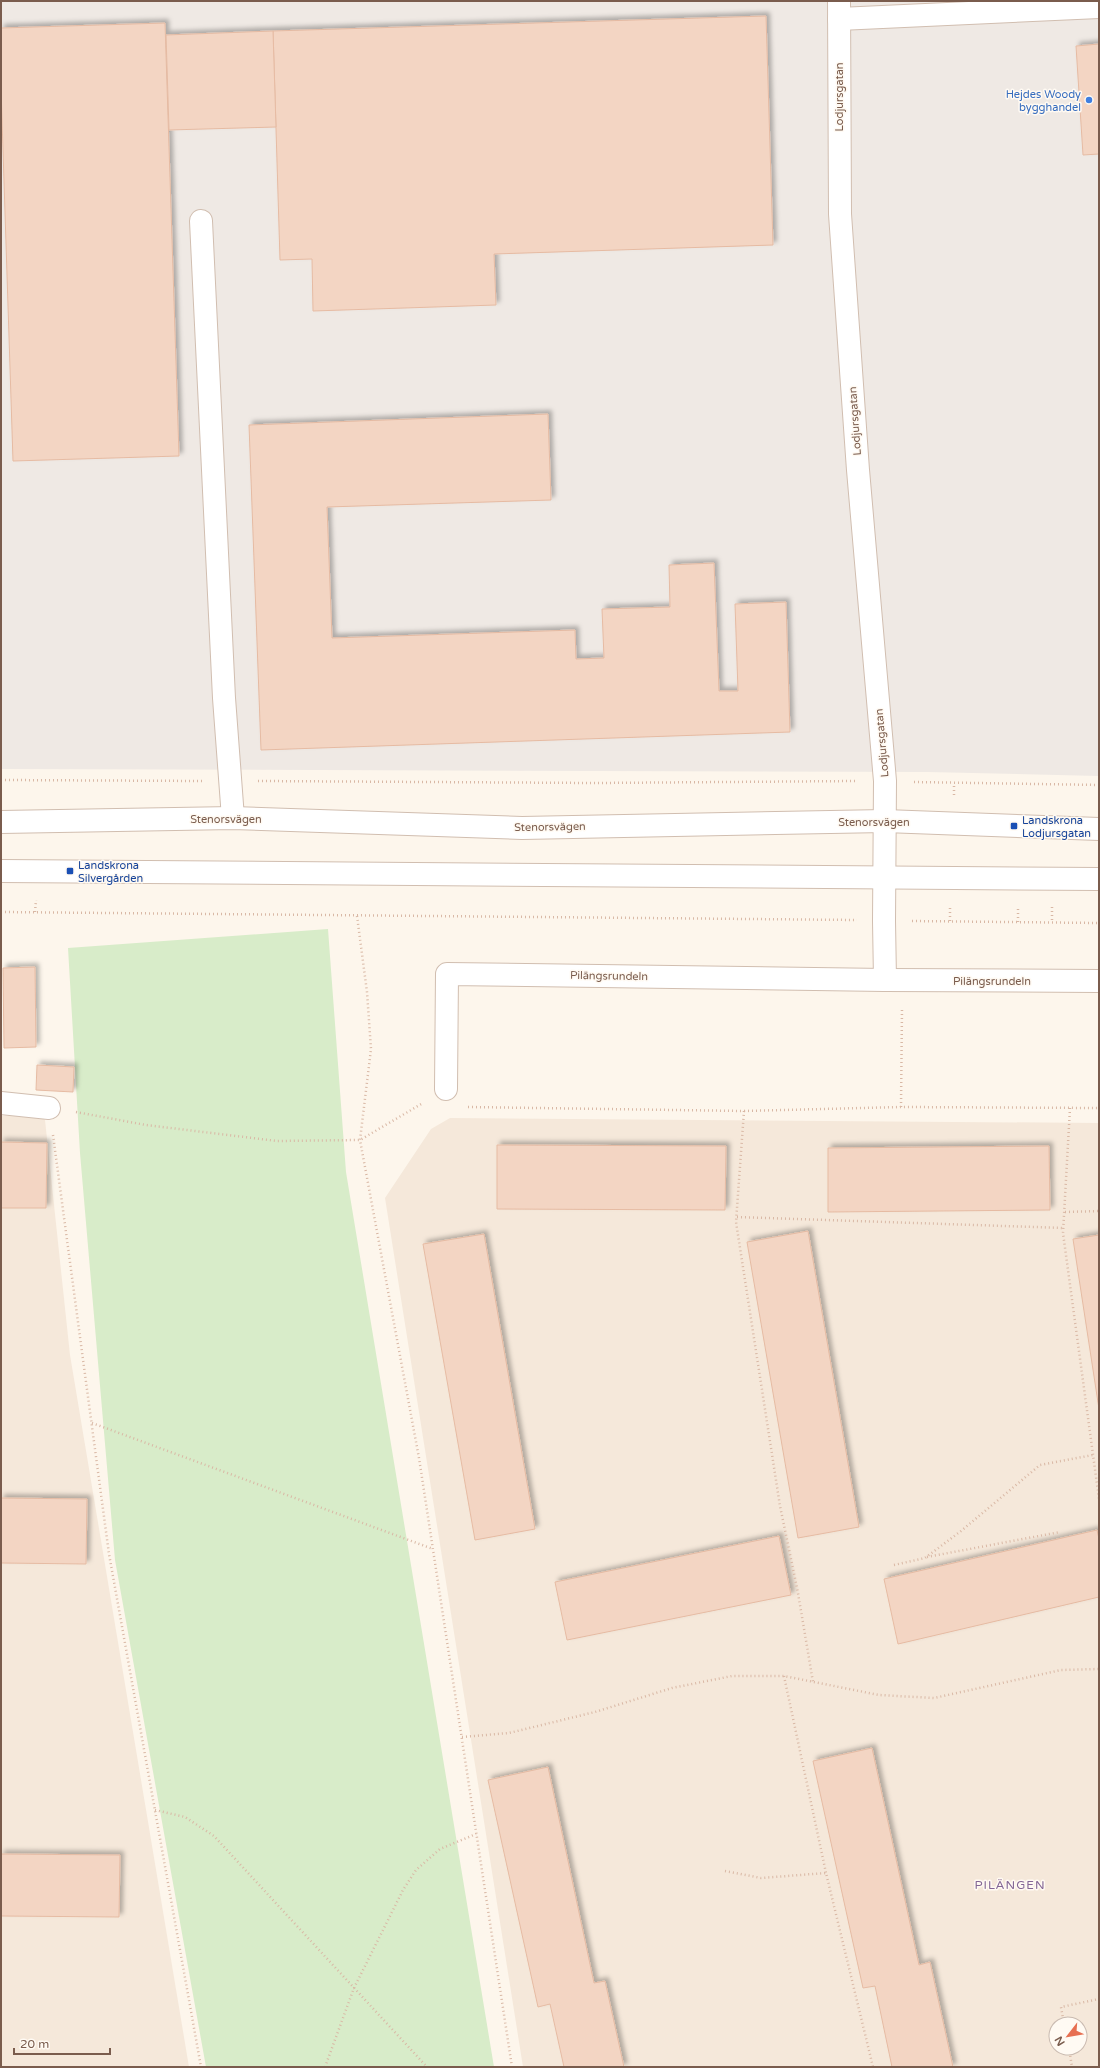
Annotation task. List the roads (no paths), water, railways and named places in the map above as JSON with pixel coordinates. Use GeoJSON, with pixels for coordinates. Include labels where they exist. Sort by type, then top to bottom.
{"type":"FeatureCollection","features":[{"type":"Feature","properties":{"kind":"street","name":"Lodjursgatan"},"geometry":{"type":"LineString","coordinates":[[884,821],[885,781],[858,470],[840,214],[839,10],[1099,7]]}},
{"type":"Feature","properties":{"kind":"street"},"geometry":{"type":"LineString","coordinates":[[201,221],[224,698],[232,781],[233,818]]}},
{"type":"Feature","properties":{"kind":"street","name":"Stenorsvägen"},"geometry":{"type":"LineString","coordinates":[[1,822],[233,818],[522,828],[884,821],[1099,829]]}},
{"type":"Feature","properties":{"kind":"street"},"geometry":{"type":"LineString","coordinates":[[884,821],[884,921],[894,981]]}},
{"type":"Feature","properties":{"kind":"street"},"geometry":{"type":"LineString","coordinates":[[1,871],[1099,879]]}},
{"type":"Feature","properties":{"kind":"street","name":"Pilängsrundeln"},"geometry":{"type":"LineString","coordinates":[[446,1089],[447,974],[894,981],[1099,981]]}},
{"type":"Feature","properties":{"kind":"street"},"geometry":{"type":"LineString","coordinates":[[1,1103],[49,1108]]}},
{"type":"Feature","properties":{"kind":"place","name":"Hejdes Woody bygghandel"},"geometry":{"type":"Point","coordinates":[1089,100]}},
{"type":"Feature","properties":{"kind":"place","name":"Landskrona Lodjursgatan"},"geometry":{"type":"Point","coordinates":[1014,826]}},
{"type":"Feature","properties":{"kind":"place","name":"Landskrona Silvergården"},"geometry":{"type":"Point","coordinates":[70,871]}},
{"type":"Feature","properties":{"kind":"district","name":"PILÄNGEN"},"geometry":{"type":"Point","coordinates":[1010,1885]}}]}
